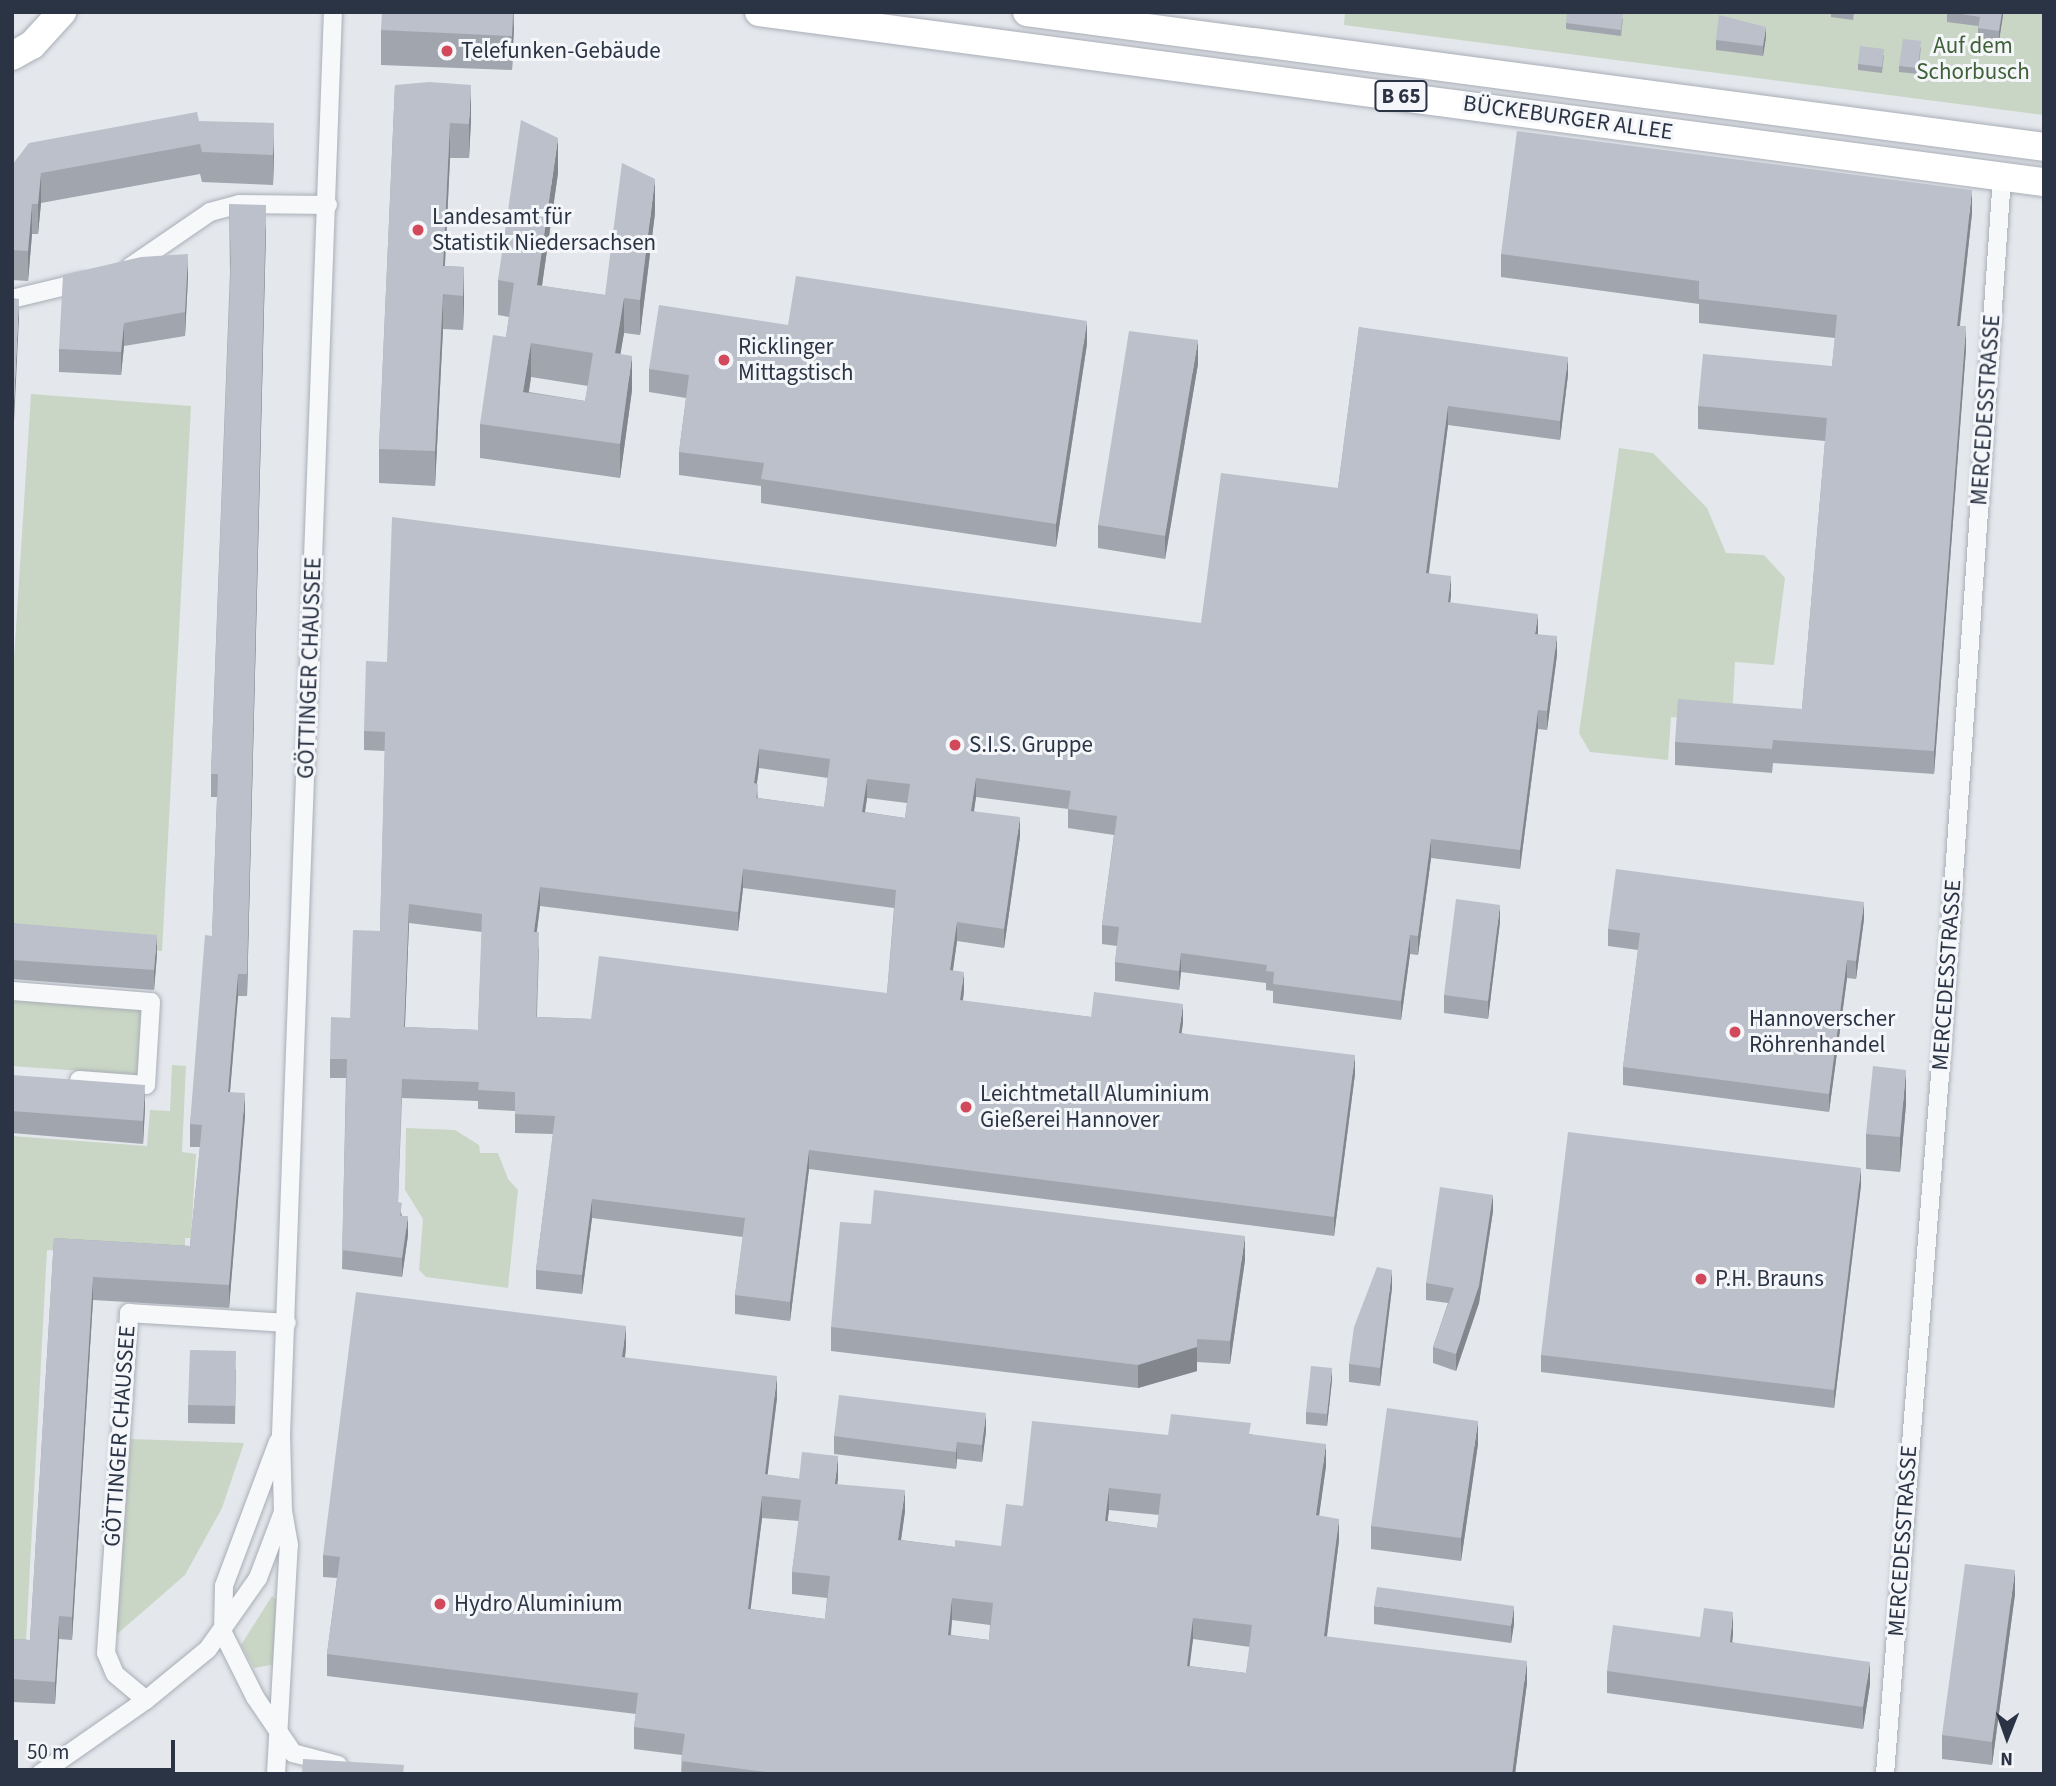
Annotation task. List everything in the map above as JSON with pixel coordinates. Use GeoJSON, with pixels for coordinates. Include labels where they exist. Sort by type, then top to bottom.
{"type":"FeatureCollection","features":[{"type":"Feature","properties":{"kind":"main road"},"geometry":{"type":"LineString","coordinates":[[14,57],[56,20],[83,12]]}},
{"type":"Feature","properties":{"kind":"main road","name":"BÜCKEBURGER ALLEE"},"geometry":{"type":"LineString","coordinates":[[759,12],[2044,182]]}},
{"type":"Feature","properties":{"kind":"main road","name":"BÜCKEBURGER ALLEE"},"geometry":{"type":"LineString","coordinates":[[1027,12],[2044,147]]}},
{"type":"Feature","properties":{"kind":"street","name":"GÖTTINGER CHAUSSEE"},"geometry":{"type":"LineString","coordinates":[[276,1774],[289,1545],[283,1512],[281,1435],[333,12]]}},
{"type":"Feature","properties":{"kind":"street","name":"MERCEDESSTRASSE"},"geometry":{"type":"LineString","coordinates":[[1885,1774],[1943,1037],[2002,176]]}},
{"type":"Feature","properties":{"kind":"street"},"geometry":{"type":"LineString","coordinates":[[12,299],[110,276],[152,256],[210,212],[239,204],[328,205]]}},
{"type":"Feature","properties":{"kind":"street"},"geometry":{"type":"LineString","coordinates":[[12,991],[151,1002],[146,1085],[66,1079]]}},
{"type":"Feature","properties":{"kind":"street","name":"GÖTTINGER CHAUSSEE"},"geometry":{"type":"LineString","coordinates":[[146,1700],[115,1674],[106,1653],[129,1313],[287,1323]]}},
{"type":"Feature","properties":{"kind":"street","name":"GÖTTINGER CHAUSSEE"},"geometry":{"type":"LineString","coordinates":[[223,1633],[224,1586],[281,1435]]}},
{"type":"Feature","properties":{"kind":"street","name":"GÖTTINGER CHAUSSEE"},"geometry":{"type":"LineString","coordinates":[[223,1633],[258,1578],[283,1512]]}},
{"type":"Feature","properties":{"kind":"street"},"geometry":{"type":"LineString","coordinates":[[40,1774],[146,1700],[223,1633],[277,1732],[293,1753],[358,1767]]}},
{"type":"Feature","properties":{"kind":"green space","name":"Auf dem Schorbusch"},"geometry":{"type":"Polygon","coordinates":[[[1345,12],[2044,12],[2044,115],[1344,25],[1345,12]]]}},
{"type":"Feature","properties":{"kind":"green space"},"geometry":{"type":"Polygon","coordinates":[[[31,394],[191,406],[162,951],[12,939],[12,690],[31,394]]]}},
{"type":"Feature","properties":{"kind":"green space"},"geometry":{"type":"Polygon","coordinates":[[[1619,448],[1653,453],[1707,508],[1726,553],[1764,555],[1785,578],[1774,665],[1735,662],[1732,721],[1671,717],[1668,760],[1590,752],[1579,733],[1619,448]]]}},
{"type":"Feature","properties":{"kind":"green space"},"geometry":{"type":"Polygon","coordinates":[[[12,998],[142,1007],[138,1075],[12,1066],[12,998]]]}},
{"type":"Feature","properties":{"kind":"green space"},"geometry":{"type":"Polygon","coordinates":[[[172,1065],[186,1066],[182,1152],[196,1154],[191,1238],[185,1238],[185,1259],[47,1250],[25,1659],[12,1658],[12,1136],[147,1146],[150,1110],[170,1111],[172,1065]]]}},
{"type":"Feature","properties":{"kind":"green space"},"geometry":{"type":"Polygon","coordinates":[[[406,1128],[455,1130],[479,1145],[480,1153],[498,1153],[508,1179],[518,1190],[508,1288],[426,1277],[419,1270],[423,1219],[405,1190],[406,1128]]]}},
{"type":"Feature","properties":{"kind":"green space"},"geometry":{"type":"Polygon","coordinates":[[[131,1439],[244,1443],[222,1508],[185,1575],[116,1635],[131,1439]]]}},
{"type":"Feature","properties":{"kind":"green space"},"geometry":{"type":"Polygon","coordinates":[[[272,1596],[280,1602],[276,1664],[254,1668],[241,1645],[272,1596]]]}},
{"type":"Feature","properties":{"kind":"building"},"geometry":{"type":"Polygon","coordinates":[[[382,12],[513,12],[512,36],[381,30],[382,12]]]}},
{"type":"Feature","properties":{"kind":"building"},"geometry":{"type":"Polygon","coordinates":[[[1567,12],[1623,13],[1621,30],[1566,23],[1567,12]]]}},
{"type":"Feature","properties":{"kind":"building"},"geometry":{"type":"Polygon","coordinates":[[[1949,12],[2002,12],[1999,31],[1978,28],[1980,17],[1949,12]]]}},
{"type":"Feature","properties":{"kind":"building"},"geometry":{"type":"Polygon","coordinates":[[[1719,15],[1766,27],[1763,46],[1716,40],[1719,15]]]}},
{"type":"Feature","properties":{"kind":"building"},"geometry":{"type":"Polygon","coordinates":[[[1903,39],[1921,41],[1918,68],[1899,66],[1903,39]]]}},
{"type":"Feature","properties":{"kind":"building"},"geometry":{"type":"Polygon","coordinates":[[[1860,46],[1884,49],[1882,67],[1858,64],[1860,46]]]}},
{"type":"Feature","properties":{"kind":"building","name":"Landesamt für Statistik Niedersachsen"},"geometry":{"type":"Polygon","coordinates":[[[429,82],[471,85],[469,124],[450,123],[443,266],[464,267],[463,296],[443,294],[435,451],[379,449],[395,85],[429,82]]]}},
{"type":"Feature","properties":{"kind":"building"},"geometry":{"type":"Polygon","coordinates":[[[197,112],[199,121],[274,123],[273,155],[202,152],[200,144],[41,173],[38,204],[32,204],[28,251],[12,250],[12,165],[29,143],[197,112]]]}},
{"type":"Feature","properties":{"kind":"building"},"geometry":{"type":"Polygon","coordinates":[[[521,120],[558,138],[537,285],[605,295],[622,163],[655,179],[640,300],[624,298],[615,353],[632,356],[620,444],[480,424],[493,335],[506,337],[514,283],[498,280],[521,120]],[[531,343],[523,392],[585,401],[593,353],[531,343]]]}},
{"type":"Feature","properties":{"kind":"building"},"geometry":{"type":"Polygon","coordinates":[[[1517,131],[1972,190],[1957,326],[1966,326],[1934,751],[1773,740],[1772,749],[1675,742],[1678,699],[1802,709],[1827,418],[1698,406],[1703,354],[1832,366],[1837,315],[1699,299],[1699,281],[1501,254],[1517,131]]]}},
{"type":"Feature","properties":{"kind":"building"},"geometry":{"type":"Polygon","coordinates":[[[229,204],[266,205],[247,974],[238,974],[228,1092],[245,1093],[229,1285],[93,1277],[72,1617],[59,1616],[55,1682],[12,1679],[12,1639],[30,1640],[54,1238],[190,1246],[202,1125],[190,1124],[205,935],[212,936],[218,774],[211,774],[231,261],[229,204]]]}},
{"type":"Feature","properties":{"kind":"building"},"geometry":{"type":"Polygon","coordinates":[[[188,254],[185,312],[124,323],[121,352],[59,349],[63,275],[141,257],[188,254]]]}},
{"type":"Feature","properties":{"kind":"building"},"geometry":{"type":"Polygon","coordinates":[[[796,276],[1087,321],[1056,524],[761,479],[764,463],[679,452],[689,375],[649,369],[659,305],[788,325],[796,276]]]}},
{"type":"Feature","properties":{"kind":"building"},"geometry":{"type":"Polygon","coordinates":[[[12,298],[19,299],[12,444],[12,298]]]}},
{"type":"Feature","properties":{"kind":"building"},"geometry":{"type":"Polygon","coordinates":[[[1359,327],[1568,357],[1560,421],[1448,406],[1426,573],[1451,576],[1448,602],[1538,614],[1535,634],[1557,636],[1547,711],[1538,710],[1520,850],[1431,839],[1418,936],[1410,935],[1401,1001],[1273,984],[1274,972],[1266,971],[1267,965],[1181,953],[1179,971],[1115,962],[1119,927],[1102,925],[1117,816],[1068,809],[1071,791],[976,778],[971,811],[1020,817],[1004,929],[957,922],[950,970],[964,972],[960,1000],[1091,1017],[1094,992],[1183,1004],[1179,1033],[1355,1055],[1334,1217],[809,1150],[790,1302],[735,1295],[745,1218],[592,1199],[582,1275],[536,1270],[555,1116],[515,1114],[515,1092],[478,1090],[479,1082],[402,1079],[398,1202],[402,1203],[400,1216],[408,1216],[402,1258],[342,1250],[347,1059],[330,1059],[331,1017],[350,1018],[353,930],[380,931],[385,732],[364,731],[366,661],[387,662],[392,517],[1201,623],[1221,473],[1338,488],[1359,327]],[[759,749],[754,783],[758,784],[756,798],[824,807],[830,759],[759,749]],[[867,779],[862,812],[905,818],[910,784],[867,779]],[[743,869],[738,912],[540,887],[534,932],[539,932],[536,1017],[591,1019],[599,956],[887,993],[896,890],[743,869]],[[409,904],[404,1027],[478,1030],[482,914],[409,904]]]}},
{"type":"Feature","properties":{"kind":"building"},"geometry":{"type":"Polygon","coordinates":[[[1129,331],[1198,340],[1165,536],[1098,525],[1129,331]]]}},
{"type":"Feature","properties":{"kind":"building","name":"Hannoverscher Röhrenhandel"},"geometry":{"type":"Polygon","coordinates":[[[1616,869],[1864,902],[1856,961],[1847,960],[1829,1094],[1623,1067],[1640,933],[1608,929],[1616,869]]]}},
{"type":"Feature","properties":{"kind":"building"},"geometry":{"type":"Polygon","coordinates":[[[1456,899],[1500,905],[1488,1001],[1444,995],[1456,899]]]}},
{"type":"Feature","properties":{"kind":"building"},"geometry":{"type":"Polygon","coordinates":[[[12,923],[157,935],[154,970],[12,960],[12,923]]]}},
{"type":"Feature","properties":{"kind":"building"},"geometry":{"type":"Polygon","coordinates":[[[1873,1066],[1906,1070],[1900,1137],[1866,1134],[1873,1066]]]}},
{"type":"Feature","properties":{"kind":"building"},"geometry":{"type":"Polygon","coordinates":[[[12,1075],[145,1085],[143,1121],[12,1111],[12,1075]]]}},
{"type":"Feature","properties":{"kind":"building","name":"P.H. Brauns"},"geometry":{"type":"Polygon","coordinates":[[[1568,1132],[1861,1168],[1834,1390],[1541,1355],[1568,1132]]]}},
{"type":"Feature","properties":{"kind":"building"},"geometry":{"type":"Polygon","coordinates":[[[1440,1187],[1493,1195],[1479,1286],[1456,1354],[1433,1347],[1454,1288],[1426,1283],[1440,1187]]]}},
{"type":"Feature","properties":{"kind":"building"},"geometry":{"type":"Polygon","coordinates":[[[874,1190],[1245,1236],[1230,1341],[1197,1339],[1197,1347],[1138,1365],[831,1327],[840,1222],[871,1224],[874,1190]]]}},
{"type":"Feature","properties":{"kind":"building"},"geometry":{"type":"Polygon","coordinates":[[[1377,1267],[1392,1270],[1380,1368],[1349,1364],[1354,1327],[1377,1267]]]}},
{"type":"Feature","properties":{"kind":"building"},"geometry":{"type":"Polygon","coordinates":[[[356,1292],[626,1326],[622,1357],[777,1376],[765,1474],[799,1479],[802,1452],[838,1456],[835,1484],[905,1490],[898,1540],[955,1547],[955,1540],[1001,1546],[1006,1504],[1023,1506],[1032,1421],[1168,1435],[1171,1414],[1251,1423],[1249,1434],[1326,1444],[1316,1515],[1339,1519],[1324,1636],[1527,1661],[1512,1774],[781,1774],[681,1761],[685,1734],[634,1727],[638,1693],[327,1654],[340,1557],[323,1555],[356,1292]],[[1109,1488],[1105,1521],[1157,1528],[1161,1494],[1109,1488]],[[762,1496],[748,1609],[825,1619],[830,1576],[792,1572],[801,1500],[762,1496]],[[952,1598],[948,1635],[989,1640],[993,1603],[952,1598]],[[1193,1618],[1187,1666],[1246,1673],[1252,1625],[1193,1618]]]}},
{"type":"Feature","properties":{"kind":"building"},"geometry":{"type":"Polygon","coordinates":[[[190,1350],[236,1351],[235,1406],[188,1405],[190,1350]]]}},
{"type":"Feature","properties":{"kind":"building"},"geometry":{"type":"Polygon","coordinates":[[[1311,1366],[1332,1368],[1327,1414],[1306,1412],[1311,1366]]]}},
{"type":"Feature","properties":{"kind":"building"},"geometry":{"type":"Polygon","coordinates":[[[839,1395],[986,1413],[982,1445],[957,1442],[956,1452],[834,1436],[839,1395]]]}},
{"type":"Feature","properties":{"kind":"building"},"geometry":{"type":"Polygon","coordinates":[[[1387,1408],[1478,1421],[1461,1538],[1371,1526],[1387,1408]]]}},
{"type":"Feature","properties":{"kind":"building"},"geometry":{"type":"Polygon","coordinates":[[[1965,1564],[2015,1570],[1992,1742],[1942,1735],[1965,1564]]]}},
{"type":"Feature","properties":{"kind":"building"},"geometry":{"type":"Polygon","coordinates":[[[1377,1587],[1514,1606],[1511,1626],[1374,1606],[1377,1587]]]}},
{"type":"Feature","properties":{"kind":"building"},"geometry":{"type":"Polygon","coordinates":[[[1704,1608],[1733,1612],[1730,1642],[1870,1662],[1863,1707],[1607,1671],[1613,1625],[1700,1637],[1704,1608]]]}},
{"type":"Feature","properties":{"kind":"building"},"geometry":{"type":"Polygon","coordinates":[[[303,1759],[404,1765],[403,1774],[302,1774],[303,1759]]]}},
{"type":"Feature","properties":{"kind":"place","name":"Telefunken-Gebäude"},"geometry":{"type":"Point","coordinates":[447,51]}},
{"type":"Feature","properties":{"kind":"place","name":"Landesamt für Statistik Niedersachsen"},"geometry":{"type":"Point","coordinates":[418,230]}},
{"type":"Feature","properties":{"kind":"place","name":"Ricklinger Mittagstisch"},"geometry":{"type":"Point","coordinates":[724,360]}},
{"type":"Feature","properties":{"kind":"place","name":"S.I.S. Gruppe"},"geometry":{"type":"Point","coordinates":[955,745]}},
{"type":"Feature","properties":{"kind":"place","name":"Hannoverscher Röhrenhandel"},"geometry":{"type":"Point","coordinates":[1735,1032]}},
{"type":"Feature","properties":{"kind":"place","name":"Leichtmetall Aluminium Gießerei Hannover"},"geometry":{"type":"Point","coordinates":[966,1107]}},
{"type":"Feature","properties":{"kind":"place","name":"P.H. Brauns"},"geometry":{"type":"Point","coordinates":[1701,1279]}},
{"type":"Feature","properties":{"kind":"place","name":"Hydro Aluminium"},"geometry":{"type":"Point","coordinates":[440,1604]}}]}
